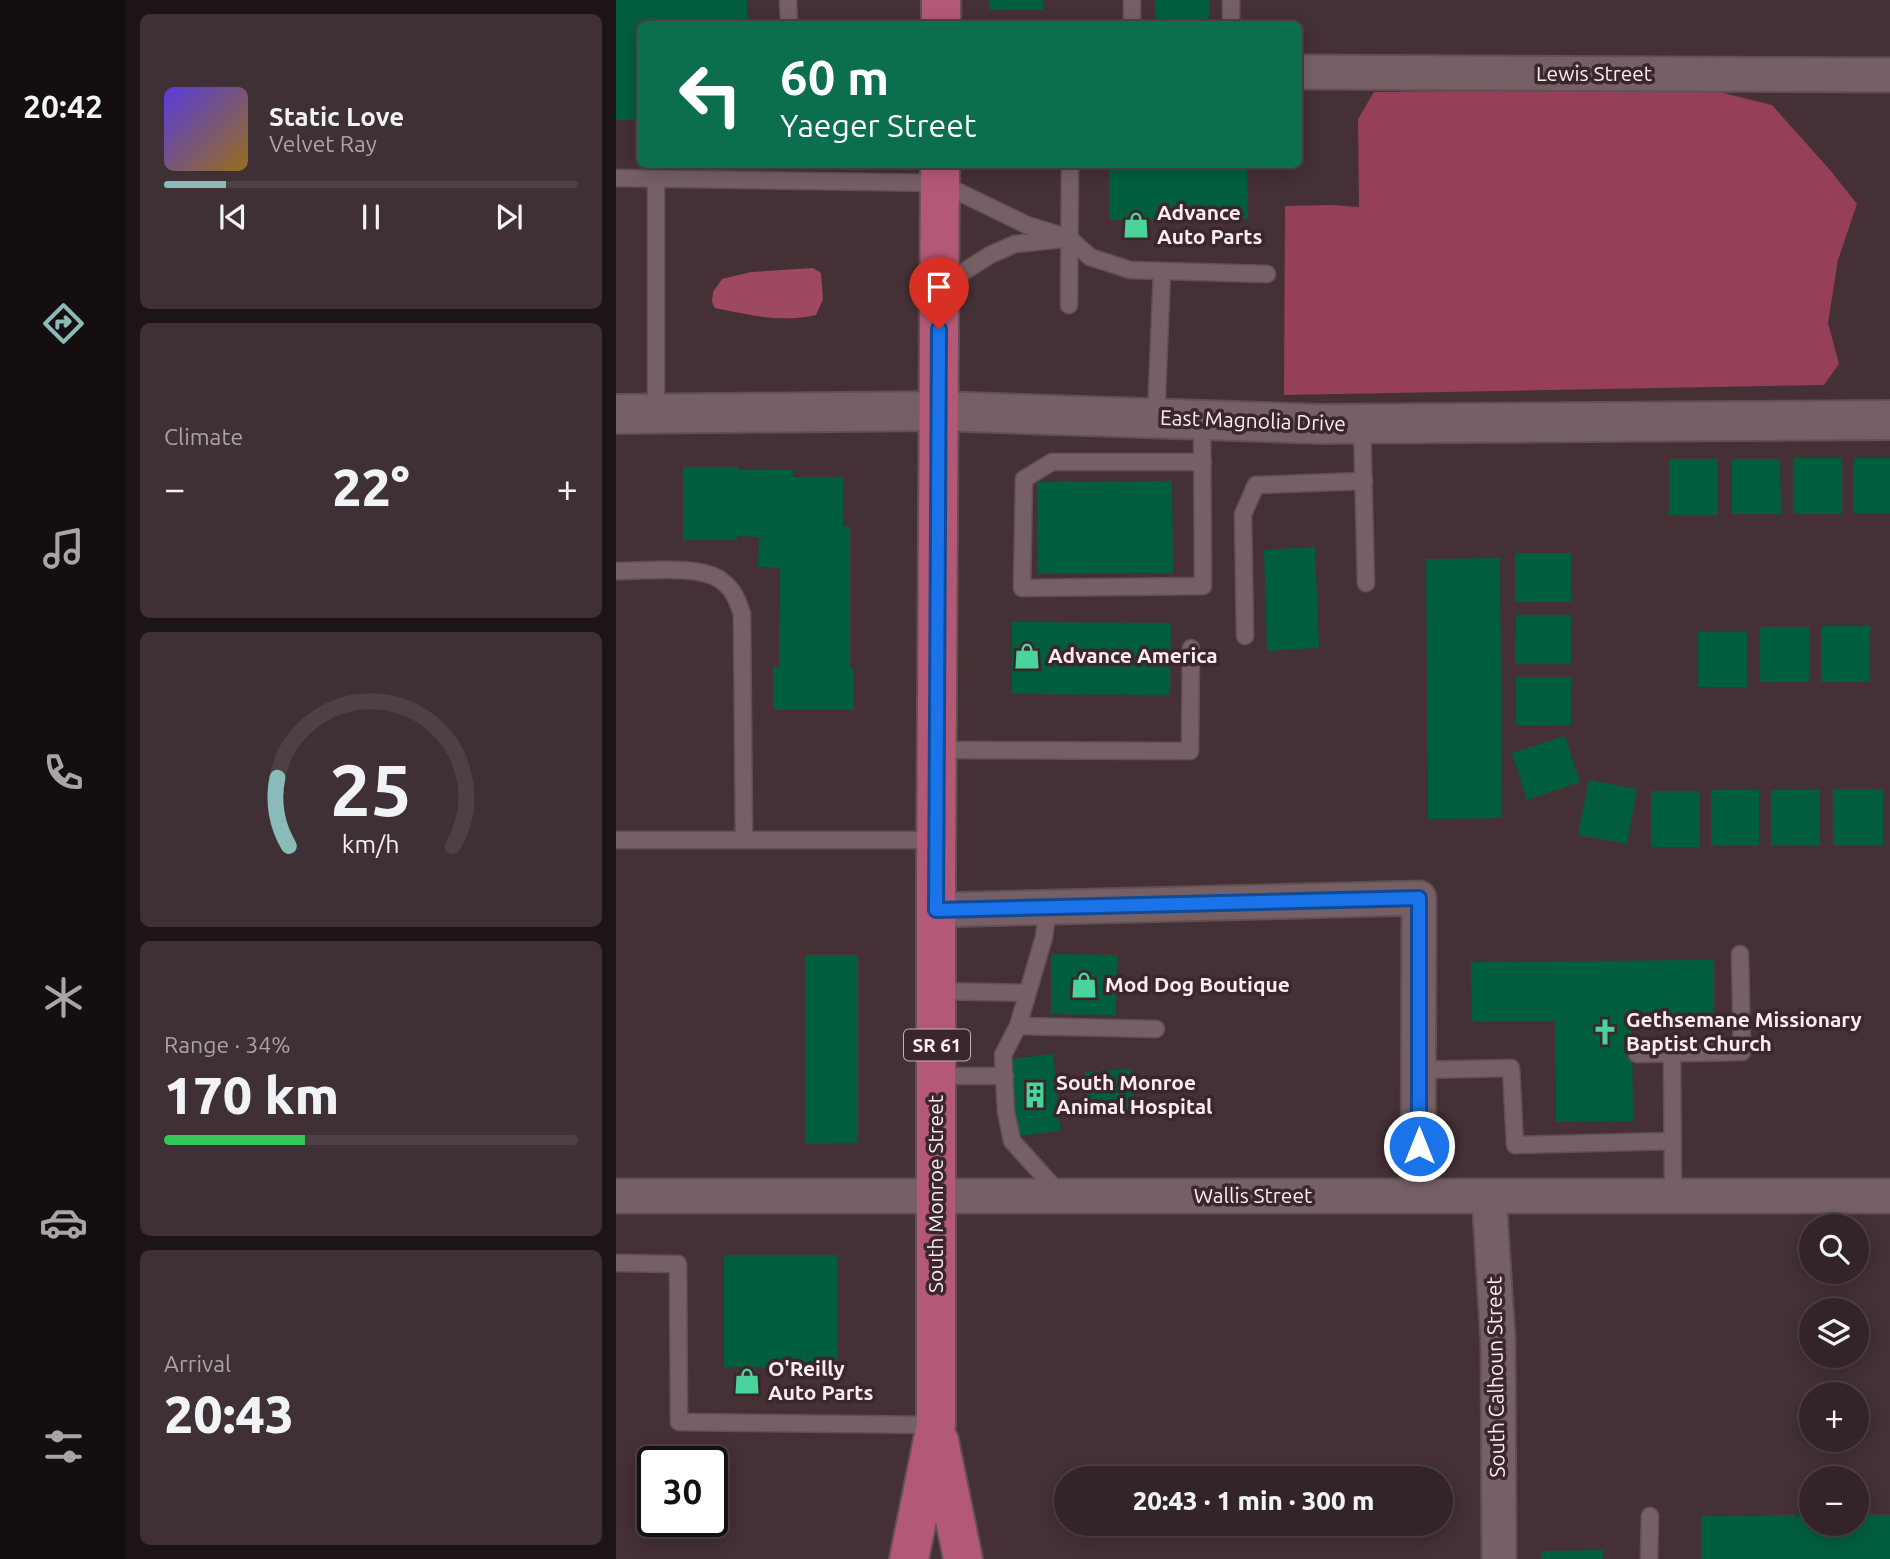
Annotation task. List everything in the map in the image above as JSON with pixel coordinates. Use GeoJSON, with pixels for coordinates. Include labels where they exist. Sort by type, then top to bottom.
{"type":"FeatureCollection","features":[{"type":"Feature","properties":{"kind":"main road"},"geometry":{"type":"LineString","coordinates":[[941,0],[941,21]]}},
{"type":"Feature","properties":{"kind":"main road","name":"South Monroe Street"},"geometry":{"type":"LineString","coordinates":[[909,1559],[936,1425],[940,174]]}},
{"type":"Feature","properties":{"kind":"main road","name":"East Magnolia Drive"},"geometry":{"type":"LineString","coordinates":[[616,414],[938,411],[1362,424],[1890,420]]}},
{"type":"Feature","properties":{"kind":"main road","name":"South Monroe Street"},"geometry":{"type":"LineString","coordinates":[[936,1425],[963,1559]]}},
{"type":"Feature","properties":{"kind":"street","name":"Lewis Street"},"geometry":{"type":"LineString","coordinates":[[1302,72],[1890,75]]}},
{"type":"Feature","properties":{"kind":"street"},"geometry":{"type":"LineString","coordinates":[[936,910],[1419,898],[1418,1196]]}},
{"type":"Feature","properties":{"kind":"street","name":"Wallis Street"},"geometry":{"type":"LineString","coordinates":[[616,1196],[1890,1196]]}},
{"type":"Feature","properties":{"kind":"street","name":"South Calhoun Street"},"geometry":{"type":"LineString","coordinates":[[1489,1196],[1498,1341],[1499,1559]]}},
{"type":"Feature","properties":{"kind":"lane"},"geometry":{"type":"LineString","coordinates":[[788,0],[789,21]]}},
{"type":"Feature","properties":{"kind":"lane"},"geometry":{"type":"LineString","coordinates":[[1132,0],[1132,21]]}},
{"type":"Feature","properties":{"kind":"lane"},"geometry":{"type":"LineString","coordinates":[[1231,0],[1231,21]]}},
{"type":"Feature","properties":{"kind":"lane"},"geometry":{"type":"LineString","coordinates":[[1069,305],[1070,168]]}},
{"type":"Feature","properties":{"kind":"lane"},"geometry":{"type":"LineString","coordinates":[[616,178],[791,172],[940,174],[1027,225],[1069,238],[1090,257],[1130,270],[1267,274]]}},
{"type":"Feature","properties":{"kind":"lane"},"geometry":{"type":"LineString","coordinates":[[656,178],[656,413]]}},
{"type":"Feature","properties":{"kind":"lane"},"geometry":{"type":"LineString","coordinates":[[939,287],[989,255],[1015,244],[1069,238]]}},
{"type":"Feature","properties":{"kind":"lane"},"geometry":{"type":"LineString","coordinates":[[1156,418],[1162,271]]}},
{"type":"Feature","properties":{"kind":"lane"},"geometry":{"type":"LineString","coordinates":[[1202,420],[1203,462],[1203,586],[1022,587],[1024,479],[1052,462],[1203,462]]}},
{"type":"Feature","properties":{"kind":"lane"},"geometry":{"type":"LineString","coordinates":[[1362,424],[1366,583]]}},
{"type":"Feature","properties":{"kind":"lane"},"geometry":{"type":"LineString","coordinates":[[1245,636],[1243,514],[1256,485],[1364,481]]}},
{"type":"Feature","properties":{"kind":"lane"},"geometry":{"type":"LineString","coordinates":[[616,571],[689,570],[711,574],[724,582],[736,596],[742,614],[744,840]]}},
{"type":"Feature","properties":{"kind":"lane"},"geometry":{"type":"LineString","coordinates":[[937,750],[1190,751],[1191,648]]}},
{"type":"Feature","properties":{"kind":"lane"},"geometry":{"type":"LineString","coordinates":[[616,839],[937,840]]}},
{"type":"Feature","properties":{"kind":"lane"},"geometry":{"type":"LineString","coordinates":[[1048,907],[1044,937],[1018,1026],[1003,1055],[1006,1112],[1012,1141],[1061,1196]]}},
{"type":"Feature","properties":{"kind":"lane"},"geometry":{"type":"LineString","coordinates":[[1637,1054],[1742,1052],[1740,954]]}},
{"type":"Feature","properties":{"kind":"lane"},"geometry":{"type":"LineString","coordinates":[[937,991],[1027,993]]}},
{"type":"Feature","properties":{"kind":"lane"},"geometry":{"type":"LineString","coordinates":[[1018,1026],[1156,1028]]}},
{"type":"Feature","properties":{"kind":"lane"},"geometry":{"type":"LineString","coordinates":[[1672,1053],[1673,1196]]}},
{"type":"Feature","properties":{"kind":"lane"},"geometry":{"type":"LineString","coordinates":[[1419,1070],[1511,1068],[1515,1144],[1673,1141]]}},
{"type":"Feature","properties":{"kind":"lane"},"geometry":{"type":"LineString","coordinates":[[937,1076],[1005,1076]]}},
{"type":"Feature","properties":{"kind":"lane"},"geometry":{"type":"LineString","coordinates":[[616,1263],[678,1264],[679,1422],[936,1425]]}},
{"type":"Feature","properties":{"kind":"lane"},"geometry":{"type":"LineString","coordinates":[[1649,1559],[1650,1516]]}},
{"type":"Feature","properties":{"kind":"shaded area"},"geometry":{"type":"Polygon","coordinates":[[[1703,88],[1772,105],[1857,204],[1838,260],[1828,323],[1839,364],[1824,385],[1284,395],[1285,206],[1359,207],[1358,119],[1374,92],[1703,88]]]}},
{"type":"Feature","properties":{"kind":"shaded area"},"geometry":{"type":"Polygon","coordinates":[[[813,268],[821,273],[823,299],[816,315],[766,317],[715,308],[712,302],[713,292],[722,279],[751,272],[813,268]]]}},
{"type":"Feature","properties":{"kind":"building"},"geometry":{"type":"Polygon","coordinates":[[[616,0],[747,0],[748,21],[637,21],[637,120],[616,120],[616,0]]]}},
{"type":"Feature","properties":{"kind":"building"},"geometry":{"type":"Polygon","coordinates":[[[990,0],[1043,0],[1043,10],[990,10],[990,0]]]}},
{"type":"Feature","properties":{"kind":"building"},"geometry":{"type":"Polygon","coordinates":[[[1155,0],[1209,0],[1209,21],[1155,21],[1155,0]]]}},
{"type":"Feature","properties":{"kind":"building"},"geometry":{"type":"Polygon","coordinates":[[[1109,168],[1247,168],[1248,219],[1109,220],[1109,168]]]}},
{"type":"Feature","properties":{"kind":"building"},"geometry":{"type":"Polygon","coordinates":[[[1793,458],[1842,458],[1842,514],[1793,514],[1793,458]]]}},
{"type":"Feature","properties":{"kind":"building"},"geometry":{"type":"Polygon","coordinates":[[[1854,458],[1890,458],[1890,513],[1854,513],[1854,458]]]}},
{"type":"Feature","properties":{"kind":"building"},"geometry":{"type":"Polygon","coordinates":[[[1669,459],[1718,459],[1718,515],[1669,515],[1669,459]]]}},
{"type":"Feature","properties":{"kind":"building"},"geometry":{"type":"Polygon","coordinates":[[[1732,459],[1780,459],[1781,514],[1732,514],[1732,459]]]}},
{"type":"Feature","properties":{"kind":"building"},"geometry":{"type":"Polygon","coordinates":[[[683,467],[793,470],[793,477],[843,477],[843,526],[850,526],[850,668],[854,668],[854,710],[773,710],[773,667],[779,667],[780,568],[758,567],[759,537],[737,536],[737,540],[683,540],[683,467]]]}},
{"type":"Feature","properties":{"kind":"building"},"geometry":{"type":"Polygon","coordinates":[[[1172,481],[1173,573],[1038,574],[1037,482],[1172,481]]]}},
{"type":"Feature","properties":{"kind":"building"},"geometry":{"type":"Polygon","coordinates":[[[1315,547],[1319,648],[1267,651],[1264,550],[1315,547]]]}},
{"type":"Feature","properties":{"kind":"building"},"geometry":{"type":"Polygon","coordinates":[[[1515,553],[1571,553],[1571,602],[1515,602],[1515,553]]]}},
{"type":"Feature","properties":{"kind":"building"},"geometry":{"type":"Polygon","coordinates":[[[1500,558],[1502,818],[1428,819],[1426,559],[1500,558]]]}},
{"type":"Feature","properties":{"kind":"building"},"geometry":{"type":"Polygon","coordinates":[[[1516,615],[1571,615],[1571,664],[1515,664],[1516,615]]]}},
{"type":"Feature","properties":{"kind":"building"},"geometry":{"type":"Polygon","coordinates":[[[1012,622],[1171,623],[1170,695],[1012,694],[1012,622]]]}},
{"type":"Feature","properties":{"kind":"building"},"geometry":{"type":"Polygon","coordinates":[[[1821,626],[1870,626],[1870,682],[1821,682],[1821,626]]]}},
{"type":"Feature","properties":{"kind":"building"},"geometry":{"type":"Polygon","coordinates":[[[1760,627],[1809,627],[1809,682],[1760,682],[1760,627]]]}},
{"type":"Feature","properties":{"kind":"building"},"geometry":{"type":"Polygon","coordinates":[[[1698,632],[1747,632],[1747,687],[1698,687],[1698,632]]]}},
{"type":"Feature","properties":{"kind":"building"},"geometry":{"type":"Polygon","coordinates":[[[1516,677],[1571,677],[1571,726],[1516,725],[1516,677]]]}},
{"type":"Feature","properties":{"kind":"building"},"geometry":{"type":"Polygon","coordinates":[[[1565,736],[1580,782],[1527,800],[1512,753],[1565,736]]]}},
{"type":"Feature","properties":{"kind":"building"},"geometry":{"type":"Polygon","coordinates":[[[1589,780],[1637,789],[1627,844],[1578,835],[1589,780]]]}},
{"type":"Feature","properties":{"kind":"building"},"geometry":{"type":"Polygon","coordinates":[[[1833,789],[1883,789],[1883,845],[1833,845],[1833,789]]]}},
{"type":"Feature","properties":{"kind":"building"},"geometry":{"type":"Polygon","coordinates":[[[1711,790],[1759,790],[1759,846],[1711,846],[1711,790]]]}},
{"type":"Feature","properties":{"kind":"building"},"geometry":{"type":"Polygon","coordinates":[[[1771,790],[1820,790],[1820,846],[1771,846],[1771,790]]]}},
{"type":"Feature","properties":{"kind":"building"},"geometry":{"type":"Polygon","coordinates":[[[1651,791],[1700,791],[1700,847],[1651,847],[1651,791]]]}},
{"type":"Feature","properties":{"kind":"building","name":"Mod Dog Boutique"},"geometry":{"type":"Polygon","coordinates":[[[1051,954],[1117,955],[1116,1015],[1051,1014],[1051,954]]]}},
{"type":"Feature","properties":{"kind":"building"},"geometry":{"type":"Polygon","coordinates":[[[805,955],[858,955],[858,1143],[805,1144],[805,955]]]}},
{"type":"Feature","properties":{"kind":"building","name":"Gethsemane Missionary Baptist Church"},"geometry":{"type":"Polygon","coordinates":[[[1714,960],[1714,1020],[1632,1021],[1633,1121],[1556,1122],[1555,1021],[1472,1022],[1471,962],[1714,960]]]}},
{"type":"Feature","properties":{"kind":"building","name":"South Monroe Animal Hospital"},"geometry":{"type":"Polygon","coordinates":[[[1053,1054],[1061,1131],[1017,1136],[1009,1059],[1053,1054]]]}},
{"type":"Feature","properties":{"kind":"building"},"geometry":{"type":"Polygon","coordinates":[[[1132,1069],[1135,1109],[1088,1112],[1085,1072],[1132,1069]]]}},
{"type":"Feature","properties":{"kind":"building"},"geometry":{"type":"Polygon","coordinates":[[[724,1255],[837,1255],[837,1368],[724,1367],[724,1255]]]}},
{"type":"Feature","properties":{"kind":"building"},"geometry":{"type":"Polygon","coordinates":[[[1799,1515],[1799,1536],[1869,1536],[1869,1515],[1890,1515],[1890,1559],[1701,1559],[1701,1516],[1799,1515]]]}},
{"type":"Feature","properties":{"kind":"building"},"geometry":{"type":"Polygon","coordinates":[[[1603,1550],[1603,1559],[1541,1559],[1541,1551],[1603,1550]]]}},
{"type":"Feature","properties":{"kind":"place","name":"Advance Auto Parts"},"geometry":{"type":"Point","coordinates":[1136,225]}},
{"type":"Feature","properties":{"kind":"place","name":"Advance America"},"geometry":{"type":"Point","coordinates":[1027,656]}},
{"type":"Feature","properties":{"kind":"place","name":"Mod Dog Boutique"},"geometry":{"type":"Point","coordinates":[1084,985]}},
{"type":"Feature","properties":{"kind":"place","name":"Gethsemane Missionary Baptist Church"},"geometry":{"type":"Point","coordinates":[1605,1032]}},
{"type":"Feature","properties":{"kind":"place","name":"South Monroe Animal Hospital"},"geometry":{"type":"Point","coordinates":[1035,1095]}},
{"type":"Feature","properties":{"kind":"place","name":"O'Reilly Auto Parts"},"geometry":{"type":"Point","coordinates":[747,1381]}},
{"type":"Feature","properties":{"kind":"route"},"geometry":{"type":"LineString","coordinates":[[939,329],[936,910],[1419,898],[1419,1146]]}}]}
